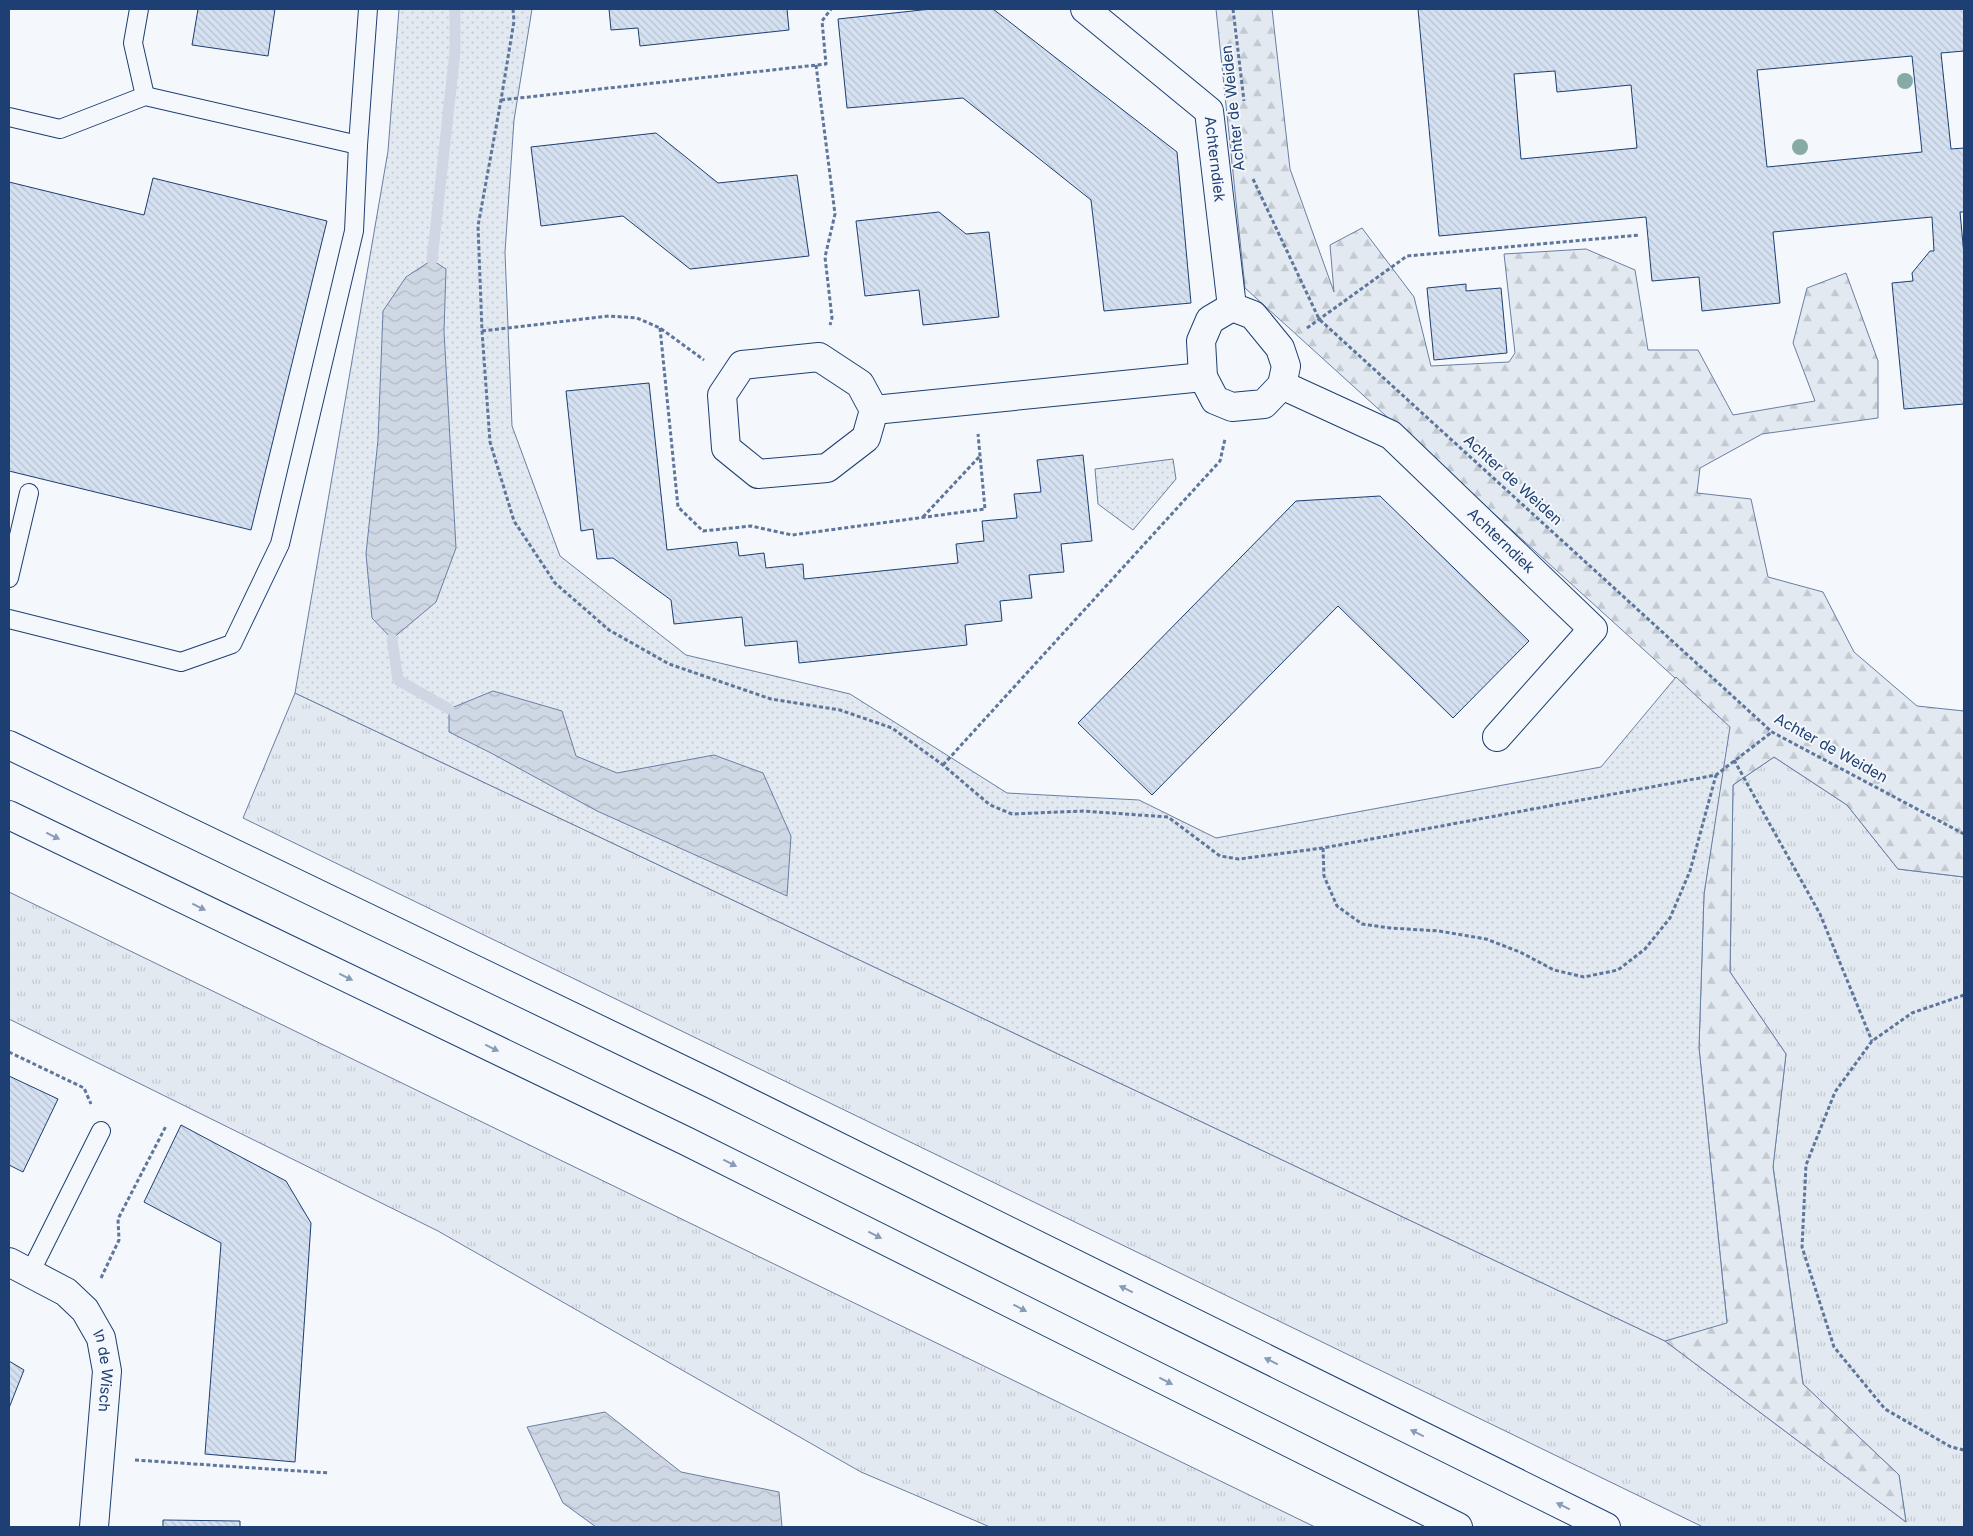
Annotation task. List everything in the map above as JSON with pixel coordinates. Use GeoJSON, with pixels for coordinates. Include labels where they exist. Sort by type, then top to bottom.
{"type":"FeatureCollection","features":[{"type":"Feature","properties":{"kind":"main road","name":"Achterndiek"},"geometry":{"type":"LineString","coordinates":[[1085,9],[1209,111],[1232,308]]}},
{"type":"Feature","properties":{"kind":"main road"},"geometry":{"type":"LineString","coordinates":[[1232,308],[1253,316],[1280,348],[1286,366],[1282,385],[1264,404],[1232,407],[1215,400],[1203,377],[1201,341],[1210,320],[1232,308]]}},
{"type":"Feature","properties":{"kind":"main road"},"geometry":{"type":"LineString","coordinates":[[819,357],[860,384],[874,410],[866,438],[827,468],[758,474],[726,448],[722,394],[731,379],[742,365],[819,357]]}},
{"type":"Feature","properties":{"kind":"main road"},"geometry":{"type":"LineString","coordinates":[[874,410],[1203,377]]}},
{"type":"Feature","properties":{"kind":"main road","name":"Achterndiek"},"geometry":{"type":"LineString","coordinates":[[1282,385],[1391,435],[1593,629],[1497,737]]}},
{"type":"Feature","properties":{"kind":"main road"},"geometry":{"type":"LineString","coordinates":[[9,745],[714,1085],[1606,1527]]}},
{"type":"Feature","properties":{"kind":"main road"},"geometry":{"type":"LineString","coordinates":[[9,815],[686,1141],[1458,1527]]}},
{"type":"Feature","properties":{"kind":"main road","name":"In de Wisch"},"geometry":{"type":"LineString","coordinates":[[20,1268],[66,1292],[85,1310],[101,1338],[107,1371],[94,1527]]}},
{"type":"Feature","properties":{"kind":"lane"},"geometry":{"type":"LineString","coordinates":[[139,9],[133,43],[145,96]]}},
{"type":"Feature","properties":{"kind":"lane"},"geometry":{"type":"LineString","coordinates":[[9,620],[181,662],[232,644],[280,544],[354,231],[368,9]]}},
{"type":"Feature","properties":{"kind":"lane"},"geometry":{"type":"LineString","coordinates":[[9,117],[60,129],[145,96],[358,145]]}},
{"type":"Feature","properties":{"kind":"lane"},"geometry":{"type":"LineString","coordinates":[[9,578],[29,493]]}},
{"type":"Feature","properties":{"kind":"lane"},"geometry":{"type":"LineString","coordinates":[[20,1268],[102,1130]]}},
{"type":"Feature","properties":{"kind":"path"},"geometry":{"type":"LineString","coordinates":[[513,9],[514,21],[502,100],[478,226],[482,331],[490,442],[514,521],[555,583],[609,630],[669,664],[771,699],[840,710],[892,728],[942,765],[990,805],[1012,814],[1082,811],[1168,816],[1220,856],[1239,859],[1323,848],[1716,775],[1772,732]]}},
{"type":"Feature","properties":{"kind":"path"},"geometry":{"type":"LineString","coordinates":[[502,100],[826,64],[822,22],[831,9]]}},
{"type":"Feature","properties":{"kind":"path","name":"Achter de Weiden"},"geometry":{"type":"LineString","coordinates":[[1233,9],[1244,108]]}},
{"type":"Feature","properties":{"kind":"path"},"geometry":{"type":"LineString","coordinates":[[816,65],[835,214],[826,257],[832,318],[819,357]]}},
{"type":"Feature","properties":{"kind":"path","name":"Achter de Weiden"},"geometry":{"type":"LineString","coordinates":[[1252,177],[1320,319],[1772,732],[1964,834]]}},
{"type":"Feature","properties":{"kind":"path"},"geometry":{"type":"LineString","coordinates":[[1320,319],[1407,256],[1640,235]]}},
{"type":"Feature","properties":{"kind":"path"},"geometry":{"type":"LineString","coordinates":[[482,331],[609,316],[637,318],[660,328],[731,379]]}},
{"type":"Feature","properties":{"kind":"path"},"geometry":{"type":"LineString","coordinates":[[942,765],[1220,461],[1232,407]]}},
{"type":"Feature","properties":{"kind":"path"},"geometry":{"type":"LineString","coordinates":[[922,517],[980,456]]}},
{"type":"Feature","properties":{"kind":"path"},"geometry":{"type":"LineString","coordinates":[[1734,760],[1820,914],[1872,1041]]}},
{"type":"Feature","properties":{"kind":"path"},"geometry":{"type":"LineString","coordinates":[[1323,848],[1324,876],[1338,906],[1362,924],[1439,931],[1486,939],[1520,952],[1554,970],[1584,977],[1618,970],[1645,949],[1670,918],[1690,871],[1716,775]]}},
{"type":"Feature","properties":{"kind":"path"},"geometry":{"type":"LineString","coordinates":[[1964,995],[1912,1013],[1872,1041],[1835,1092],[1806,1165],[1802,1247],[1834,1347],[1885,1409],[1951,1447],[1964,1450]]}},
{"type":"Feature","properties":{"kind":"path"},"geometry":{"type":"LineString","coordinates":[[9,1052],[84,1088],[102,1130]]}},
{"type":"Feature","properties":{"kind":"path"},"geometry":{"type":"LineString","coordinates":[[85,1310],[119,1240],[118,1219],[166,1126]]}},
{"type":"Feature","properties":{"kind":"path"},"geometry":{"type":"LineString","coordinates":[[99,1457],[329,1473]]}},
{"type":"Feature","properties":{"kind":"green space"},"geometry":{"type":"Polygon","coordinates":[[[399,9],[532,9],[514,120],[505,252],[512,426],[560,556],[686,655],[850,694],[1007,793],[1139,800],[1216,838],[1601,767],[1676,677],[1730,727],[1704,894],[1699,1048],[1727,1323],[1665,1341],[295,693],[388,151],[399,9]]]}},
{"type":"Feature","properties":{"kind":"green space"},"geometry":{"type":"Polygon","coordinates":[[[1216,9],[1272,9],[1290,169],[1334,292],[1330,245],[1362,228],[1414,297],[1431,366],[1509,362],[1515,353],[1504,254],[1586,249],[1635,270],[1648,350],[1698,350],[1733,415],[1815,401],[1793,343],[1807,288],[1846,273],[1878,361],[1878,418],[1762,434],[1700,468],[1697,493],[1751,499],[1768,577],[1823,592],[1854,652],[1917,706],[1964,711],[1964,877],[1898,869],[1847,805],[1774,757],[1733,785],[1730,972],[1786,1054],[1773,1167],[1803,1384],[1899,1475],[1906,1522],[1665,1341],[1727,1322],[1699,1048],[1704,894],[1729,727],[1245,288],[1216,9]]]}},
{"type":"Feature","properties":{"kind":"green space"},"geometry":{"type":"Polygon","coordinates":[[[1173,459],[1176,479],[1133,530],[1098,504],[1095,469],[1173,459]]]}},
{"type":"Feature","properties":{"kind":"green space"},"geometry":{"type":"Polygon","coordinates":[[[295,693],[1665,1341],[1906,1522],[1899,1475],[1803,1384],[1773,1166],[1786,1054],[1730,972],[1733,785],[1774,757],[1847,805],[1898,869],[1964,877],[1964,1527],[1703,1527],[243,818],[295,693]]]}},
{"type":"Feature","properties":{"kind":"green space"},"geometry":{"type":"Polygon","coordinates":[[[9,892],[1315,1527],[990,1527],[861,1472],[438,1231],[9,1019],[9,892]]]}},
{"type":"Feature","properties":{"kind":"water"},"geometry":{"type":"Polygon","coordinates":[[[432,260],[446,269],[444,331],[456,548],[436,602],[392,639],[372,618],[366,554],[378,440],[383,311],[406,277],[432,260]]]}},
{"type":"Feature","properties":{"kind":"water"},"geometry":{"type":"Polygon","coordinates":[[[493,691],[562,711],[576,756],[617,773],[714,755],[763,773],[791,836],[787,896],[597,811],[449,732],[449,709],[493,691]]]}},
{"type":"Feature","properties":{"kind":"water"},"geometry":{"type":"Polygon","coordinates":[[[605,1412],[681,1472],[779,1492],[782,1527],[596,1527],[563,1503],[527,1427],[605,1412]]]}},
{"type":"Feature","properties":{"kind":"building"},"geometry":{"type":"Polygon","coordinates":[[[198,9],[275,9],[268,56],[192,45],[198,9]]]}},
{"type":"Feature","properties":{"kind":"building"},"geometry":{"type":"Polygon","coordinates":[[[609,9],[787,9],[789,30],[640,46],[638,28],[611,30],[609,9]]]}},
{"type":"Feature","properties":{"kind":"building"},"geometry":{"type":"Polygon","coordinates":[[[931,9],[993,9],[1177,152],[1191,303],[1104,311],[1091,200],[963,98],[847,108],[838,19],[931,9]]]}},
{"type":"Feature","properties":{"kind":"building"},"geometry":{"type":"Polygon","coordinates":[[[1418,9],[1964,9],[1964,51],[1941,53],[1951,149],[1964,148],[1964,212],[1960,212],[1964,255],[1964,404],[1904,409],[1892,283],[1913,281],[1912,273],[1930,251],[1934,251],[1932,217],[1773,232],[1780,303],[1702,311],[1699,277],[1652,281],[1646,217],[1439,236],[1418,9]],[[1912,56],[1757,70],[1767,167],[1922,152],[1912,56]],[[1555,71],[1514,74],[1521,159],[1637,148],[1631,85],[1557,92],[1555,71]]]}},
{"type":"Feature","properties":{"kind":"building"},"geometry":{"type":"Polygon","coordinates":[[[656,133],[718,183],[797,175],[809,256],[690,269],[623,216],[541,226],[531,147],[656,133]]]}},
{"type":"Feature","properties":{"kind":"building"},"geometry":{"type":"Polygon","coordinates":[[[153,178],[327,221],[251,530],[9,471],[9,182],[144,215],[153,178]]]}},
{"type":"Feature","properties":{"kind":"building"},"geometry":{"type":"Polygon","coordinates":[[[939,212],[966,234],[989,232],[999,317],[923,325],[919,290],[865,296],[856,221],[939,212]]]}},
{"type":"Feature","properties":{"kind":"building"},"geometry":{"type":"Polygon","coordinates":[[[1466,284],[1466,291],[1501,288],[1507,353],[1434,360],[1427,288],[1466,284]]]}},
{"type":"Feature","properties":{"kind":"building"},"geometry":{"type":"Polygon","coordinates":[[[649,383],[667,550],[737,542],[739,556],[764,553],[766,568],[803,564],[804,579],[958,563],[956,544],[984,541],[982,521],[1017,518],[1014,494],[1041,492],[1037,460],[1083,455],[1092,541],[1061,544],[1064,572],[1029,575],[1032,598],[1000,601],[1002,621],[965,625],[967,645],[799,663],[797,641],[745,646],[742,617],[674,624],[671,600],[613,558],[597,559],[593,529],[581,531],[566,391],[649,383]]]}},
{"type":"Feature","properties":{"kind":"building"},"geometry":{"type":"Polygon","coordinates":[[[1380,496],[1529,641],[1453,718],[1338,606],[1152,795],[1078,723],[1296,501],[1380,496]]]}},
{"type":"Feature","properties":{"kind":"building"},"geometry":{"type":"Polygon","coordinates":[[[9,1076],[58,1099],[23,1172],[9,1165],[9,1076]]]}},
{"type":"Feature","properties":{"kind":"building"},"geometry":{"type":"Polygon","coordinates":[[[181,1125],[286,1181],[311,1223],[295,1462],[205,1454],[221,1243],[144,1202],[181,1125]]]}},
{"type":"Feature","properties":{"kind":"building"},"geometry":{"type":"Polygon","coordinates":[[[9,1361],[24,1370],[9,1408],[9,1361]]]}},
{"type":"Feature","properties":{"kind":"building"},"geometry":{"type":"Polygon","coordinates":[[[163,1520],[240,1521],[240,1527],[163,1527],[163,1520]]]}},
{"type":"Feature","properties":{"kind":"waterway"},"geometry":{"type":"LineString","coordinates":[[432,260],[455,52],[455,9]]}},
{"type":"Feature","properties":{"kind":"waterway"},"geometry":{"type":"LineString","coordinates":[[392,639],[398,680],[449,709]]}}]}
